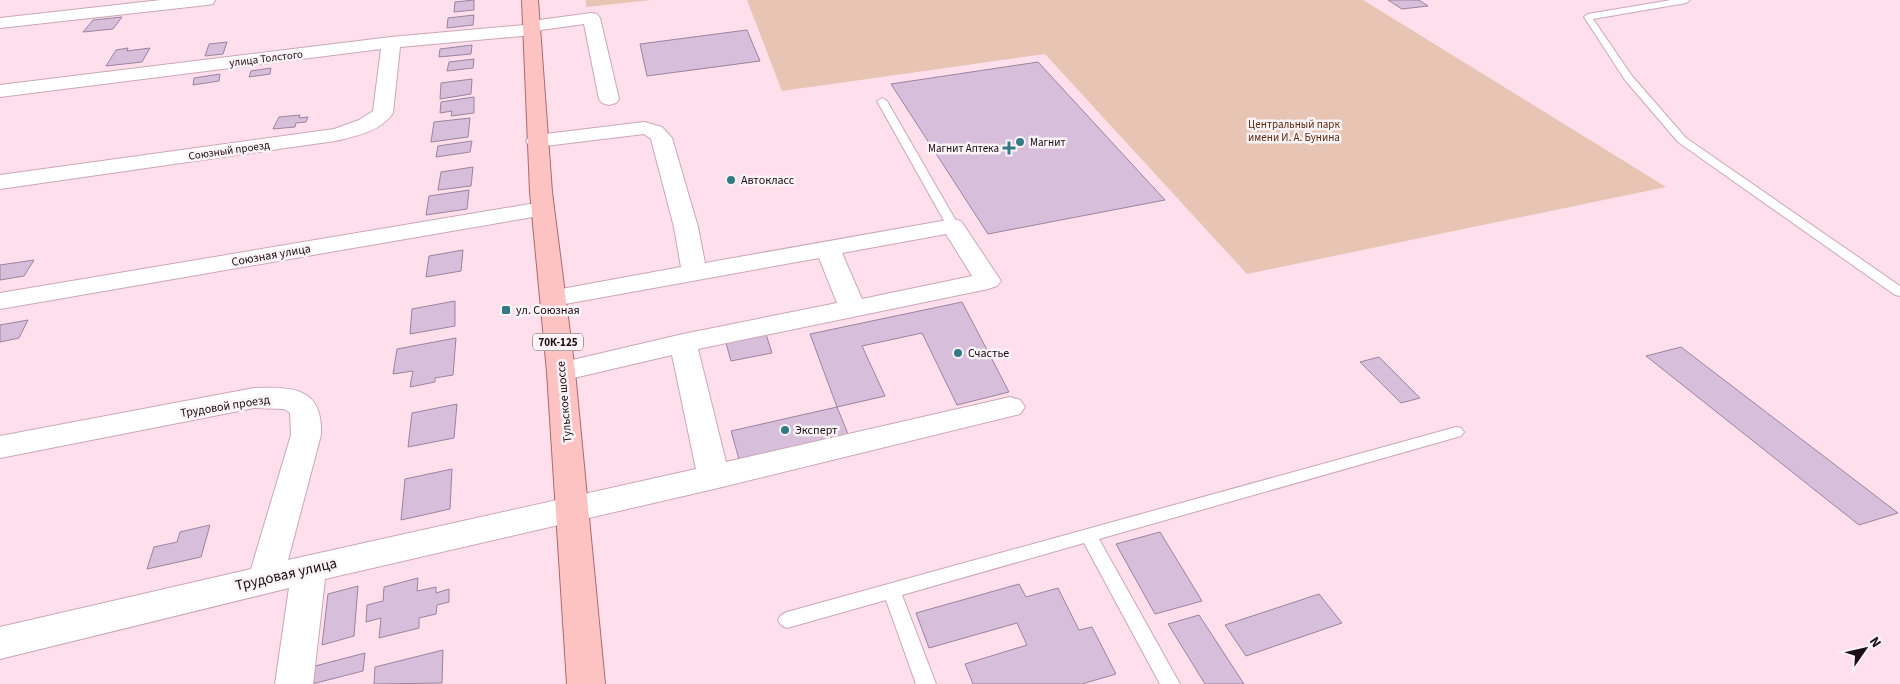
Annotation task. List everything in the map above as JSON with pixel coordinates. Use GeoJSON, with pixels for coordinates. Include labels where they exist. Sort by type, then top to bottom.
{"type":"FeatureCollection","features":[{"type":"Feature","properties":{"kind":"main road","name":"Тульское шоссе"},"geometry":{"type":"LineString","coordinates":[[531,18],[542,210],[554,298],[561,372],[586,684]]}},
{"type":"Feature","properties":{"kind":"street"},"geometry":{"type":"LineString","coordinates":[[0,23],[207,0]]}},
{"type":"Feature","properties":{"kind":"street","name":"улица Толстого"},"geometry":{"type":"LineString","coordinates":[[0,90],[391,42],[531,18],[591,18],[609,99]]}},
{"type":"Feature","properties":{"kind":"street","name":"Союзный проезд"},"geometry":{"type":"LineString","coordinates":[[0,182],[335,135],[365,127],[383,113],[391,42]]}},
{"type":"Feature","properties":{"kind":"street"},"geometry":{"type":"LineString","coordinates":[[537,141],[626,129],[644,128],[655,131],[661,138],[686,227],[694,272]]}},
{"type":"Feature","properties":{"kind":"street","name":"Союзная улица"},"geometry":{"type":"LineString","coordinates":[[0,301],[542,210]]}},
{"type":"Feature","properties":{"kind":"street"},"geometry":{"type":"LineString","coordinates":[[554,298],[953,226],[988,281],[683,344],[561,372]]}},
{"type":"Feature","properties":{"kind":"street"},"geometry":{"type":"LineString","coordinates":[[828,249],[853,308]]}},
{"type":"Feature","properties":{"kind":"street"},"geometry":{"type":"LineString","coordinates":[[683,344],[714,477]]}},
{"type":"Feature","properties":{"kind":"street","name":"Трудовой проезд"},"geometry":{"type":"LineString","coordinates":[[0,448],[254,398],[278,398],[297,402],[306,414],[306,435],[265,579]]}},
{"type":"Feature","properties":{"kind":"street","name":"Трудовая улица"},"geometry":{"type":"LineString","coordinates":[[0,643],[309,568],[714,477],[910,420],[1010,407]]}},
{"type":"Feature","properties":{"kind":"street"},"geometry":{"type":"LineString","coordinates":[[294,684],[309,568]]}},
{"type":"Feature","properties":{"kind":"lane"},"geometry":{"type":"LineString","coordinates":[[1686,0],[1588,17],[1628,78],[1682,140],[1900,292]]}},
{"type":"Feature","properties":{"kind":"lane"},"geometry":{"type":"LineString","coordinates":[[882,101],[953,226]]}},
{"type":"Feature","properties":{"kind":"lane"},"geometry":{"type":"LineString","coordinates":[[787,620],[1456,432]]}},
{"type":"Feature","properties":{"kind":"lane"},"geometry":{"type":"LineString","coordinates":[[1089,536],[1170,684]]}},
{"type":"Feature","properties":{"kind":"lane"},"geometry":{"type":"LineString","coordinates":[[891,590],[926,684]]}},
{"type":"Feature","properties":{"kind":"green space"},"geometry":{"type":"Polygon","coordinates":[[[586,0],[651,0],[586,7],[586,0]]]}},
{"type":"Feature","properties":{"kind":"green space","name":"Центральный парк имени И. А. Бунина"},"geometry":{"type":"Polygon","coordinates":[[[747,0],[1363,0],[1666,187],[1247,274],[1045,54],[782,91],[747,0]]]}},
{"type":"Feature","properties":{"kind":"building"},"geometry":{"type":"Polygon","coordinates":[[[474,0],[474,10],[454,12],[455,2],[474,0]]]}},
{"type":"Feature","properties":{"kind":"building"},"geometry":{"type":"Polygon","coordinates":[[[1388,0],[1419,0],[1428,6],[1402,9],[1388,0]]]}},
{"type":"Feature","properties":{"kind":"building"},"geometry":{"type":"Polygon","coordinates":[[[474,15],[473,25],[447,28],[448,18],[474,15]]]}},
{"type":"Feature","properties":{"kind":"building"},"geometry":{"type":"Polygon","coordinates":[[[122,17],[113,29],[83,32],[93,20],[122,17]]]}},
{"type":"Feature","properties":{"kind":"building"},"geometry":{"type":"Polygon","coordinates":[[[747,30],[760,61],[647,76],[640,44],[747,30]]]}},
{"type":"Feature","properties":{"kind":"building"},"geometry":{"type":"Polygon","coordinates":[[[227,42],[223,54],[205,56],[209,44],[227,42]]]}},
{"type":"Feature","properties":{"kind":"building"},"geometry":{"type":"Polygon","coordinates":[[[472,45],[471,54],[439,57],[440,49],[472,45]]]}},
{"type":"Feature","properties":{"kind":"building"},"geometry":{"type":"Polygon","coordinates":[[[128,48],[127,51],[150,48],[142,62],[106,66],[116,50],[128,48]]]}},
{"type":"Feature","properties":{"kind":"building"},"geometry":{"type":"Polygon","coordinates":[[[474,59],[473,68],[447,71],[449,62],[474,59]]]}},
{"type":"Feature","properties":{"kind":"building","name":"Магнит"},"geometry":{"type":"Polygon","coordinates":[[[1038,62],[1165,200],[988,234],[891,84],[1038,62]]]}},
{"type":"Feature","properties":{"kind":"building"},"geometry":{"type":"Polygon","coordinates":[[[271,68],[270,74],[249,77],[251,71],[271,68]]]}},
{"type":"Feature","properties":{"kind":"building"},"geometry":{"type":"Polygon","coordinates":[[[220,74],[219,81],[193,85],[194,78],[220,74]]]}},
{"type":"Feature","properties":{"kind":"building"},"geometry":{"type":"Polygon","coordinates":[[[472,79],[471,94],[440,99],[441,83],[472,79]]]}},
{"type":"Feature","properties":{"kind":"building"},"geometry":{"type":"Polygon","coordinates":[[[474,97],[474,113],[451,116],[452,111],[440,113],[441,102],[474,97]]]}},
{"type":"Feature","properties":{"kind":"building"},"geometry":{"type":"Polygon","coordinates":[[[300,115],[299,118],[308,117],[306,122],[296,123],[295,127],[273,129],[279,117],[300,115]]]}},
{"type":"Feature","properties":{"kind":"building"},"geometry":{"type":"Polygon","coordinates":[[[470,118],[468,137],[431,142],[434,122],[470,118]]]}},
{"type":"Feature","properties":{"kind":"building"},"geometry":{"type":"Polygon","coordinates":[[[472,141],[470,152],[436,157],[438,146],[472,141]]]}},
{"type":"Feature","properties":{"kind":"building"},"geometry":{"type":"Polygon","coordinates":[[[473,167],[471,186],[438,190],[441,172],[473,167]]]}},
{"type":"Feature","properties":{"kind":"building"},"geometry":{"type":"Polygon","coordinates":[[[469,190],[467,209],[426,215],[429,196],[469,190]]]}},
{"type":"Feature","properties":{"kind":"building"},"geometry":{"type":"Polygon","coordinates":[[[463,250],[461,271],[426,277],[429,256],[463,250]]]}},
{"type":"Feature","properties":{"kind":"building"},"geometry":{"type":"Polygon","coordinates":[[[34,260],[24,276],[0,280],[0,265],[34,260]]]}},
{"type":"Feature","properties":{"kind":"building"},"geometry":{"type":"Polygon","coordinates":[[[455,301],[455,326],[410,334],[412,309],[455,301]]]}},
{"type":"Feature","properties":{"kind":"building"},"geometry":{"type":"Polygon","coordinates":[[[962,302],[1009,392],[957,405],[922,333],[862,346],[885,396],[837,407],[810,334],[962,302]]]}},
{"type":"Feature","properties":{"kind":"building"},"geometry":{"type":"Polygon","coordinates":[[[28,320],[19,338],[0,342],[0,325],[28,320]]]}},
{"type":"Feature","properties":{"kind":"building"},"geometry":{"type":"Polygon","coordinates":[[[766,334],[772,353],[731,361],[726,343],[766,334]]]}},
{"type":"Feature","properties":{"kind":"building"},"geometry":{"type":"Polygon","coordinates":[[[456,338],[453,375],[435,378],[435,382],[410,387],[413,371],[393,374],[397,349],[456,338]]]}},
{"type":"Feature","properties":{"kind":"building"},"geometry":{"type":"Polygon","coordinates":[[[1681,347],[1898,513],[1859,525],[1646,356],[1681,347]]]}},
{"type":"Feature","properties":{"kind":"building"},"geometry":{"type":"Polygon","coordinates":[[[1379,357],[1420,398],[1401,403],[1360,362],[1379,357]]]}},
{"type":"Feature","properties":{"kind":"building"},"geometry":{"type":"Polygon","coordinates":[[[457,404],[454,438],[408,447],[412,413],[457,404]]]}},
{"type":"Feature","properties":{"kind":"building"},"geometry":{"type":"Polygon","coordinates":[[[837,407],[850,439],[741,466],[731,431],[837,407]]]}},
{"type":"Feature","properties":{"kind":"building"},"geometry":{"type":"Polygon","coordinates":[[[452,469],[450,509],[401,520],[405,479],[452,469]]]}},
{"type":"Feature","properties":{"kind":"building"},"geometry":{"type":"Polygon","coordinates":[[[210,525],[201,557],[147,569],[154,547],[177,542],[180,532],[210,525]]]}},
{"type":"Feature","properties":{"kind":"building"},"geometry":{"type":"Polygon","coordinates":[[[1160,532],[1202,601],[1155,614],[1116,544],[1160,532]]]}},
{"type":"Feature","properties":{"kind":"building"},"geometry":{"type":"Polygon","coordinates":[[[418,578],[417,591],[436,587],[436,593],[449,589],[449,602],[437,605],[436,614],[419,618],[419,628],[379,638],[381,618],[366,622],[367,605],[383,601],[384,587],[418,578]]]}},
{"type":"Feature","properties":{"kind":"building"},"geometry":{"type":"Polygon","coordinates":[[[1019,584],[1026,597],[1058,588],[1079,630],[1092,627],[1116,674],[1082,684],[973,684],[965,664],[1027,645],[1017,623],[929,648],[916,613],[1019,584]]]}},
{"type":"Feature","properties":{"kind":"building"},"geometry":{"type":"Polygon","coordinates":[[[358,586],[354,636],[322,645],[328,594],[358,586]]]}},
{"type":"Feature","properties":{"kind":"building"},"geometry":{"type":"Polygon","coordinates":[[[1319,594],[1342,623],[1246,656],[1225,625],[1319,594]]]}},
{"type":"Feature","properties":{"kind":"building"},"geometry":{"type":"Polygon","coordinates":[[[1199,615],[1244,684],[1205,684],[1168,624],[1199,615]]]}},
{"type":"Feature","properties":{"kind":"building"},"geometry":{"type":"Polygon","coordinates":[[[443,650],[442,683],[374,684],[375,667],[443,650]]]}},
{"type":"Feature","properties":{"kind":"building"},"geometry":{"type":"Polygon","coordinates":[[[365,653],[363,671],[312,684],[315,666],[365,653]]]}},
{"type":"Feature","properties":{"kind":"place","name":"Магнит"},"geometry":{"type":"Point","coordinates":[1020,142]}},
{"type":"Feature","properties":{"kind":"place","name":"Магнит Аптека"},"geometry":{"type":"Point","coordinates":[1009,148]}},
{"type":"Feature","properties":{"kind":"place","name":"Автокласс"},"geometry":{"type":"Point","coordinates":[731,180]}},
{"type":"Feature","properties":{"kind":"place","name":"ул. Союзная"},"geometry":{"type":"Point","coordinates":[506,310]}},
{"type":"Feature","properties":{"kind":"place","name":"Счастье"},"geometry":{"type":"Point","coordinates":[958,353]}},
{"type":"Feature","properties":{"kind":"place","name":"Эксперт"},"geometry":{"type":"Point","coordinates":[785,430]}}]}
